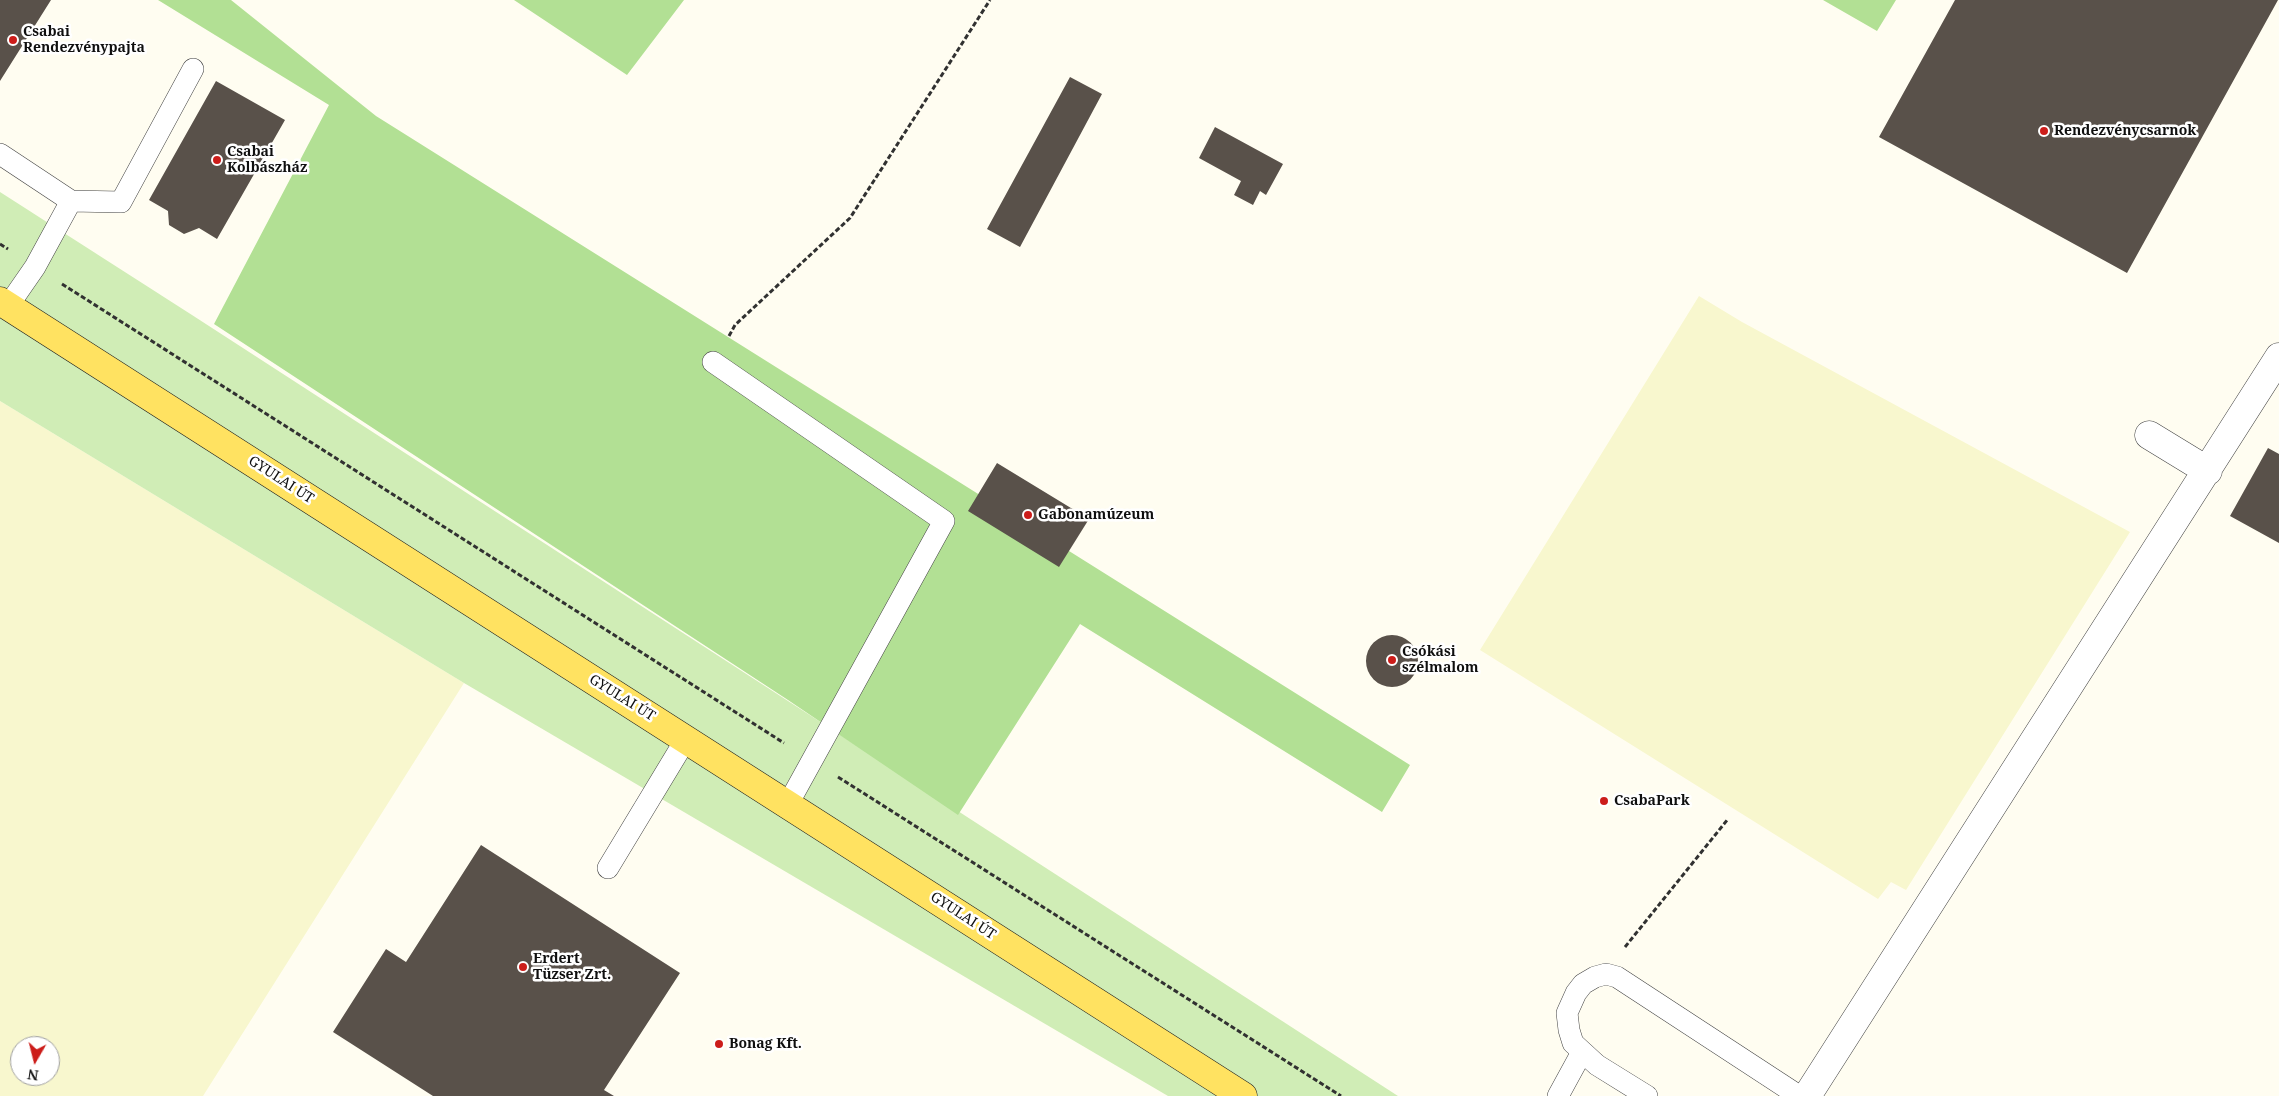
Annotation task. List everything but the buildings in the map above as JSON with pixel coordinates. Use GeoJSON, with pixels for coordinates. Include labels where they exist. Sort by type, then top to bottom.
{"type":"FeatureCollection","features":[{"type":"Feature","properties":{"kind":"main road","name":"GYULAI ÚT"},"geometry":{"type":"LineString","coordinates":[[4,303],[1243,1096]]}},
{"type":"Feature","properties":{"kind":"street"},"geometry":{"type":"LineString","coordinates":[[1807,1096],[2208,472],[2279,357]]}},
{"type":"Feature","properties":{"kind":"street"},"geometry":{"type":"LineString","coordinates":[[2148,435],[2208,472]]}},
{"type":"Feature","properties":{"kind":"lane"},"geometry":{"type":"LineString","coordinates":[[0,154],[71,201],[120,202],[193,69]]}},
{"type":"Feature","properties":{"kind":"lane"},"geometry":{"type":"LineString","coordinates":[[4,303],[36,267],[71,201]]}},
{"type":"Feature","properties":{"kind":"lane"},"geometry":{"type":"LineString","coordinates":[[713,362],[944,521],[788,804]]}},
{"type":"Feature","properties":{"kind":"lane"},"geometry":{"type":"LineString","coordinates":[[608,868],[686,739]]}},
{"type":"Feature","properties":{"kind":"lane"},"geometry":{"type":"LineString","coordinates":[[1647,1096],[1597,1065],[1573,1042],[1567,1013],[1583,984],[1606,974],[1617,977],[1799,1096]]}},
{"type":"Feature","properties":{"kind":"lane"},"geometry":{"type":"LineString","coordinates":[[1558,1096],[1582,1052]]}},
{"type":"Feature","properties":{"kind":"path"},"geometry":{"type":"LineString","coordinates":[[713,362],[735,325],[850,218],[990,0]]}},
{"type":"Feature","properties":{"kind":"path"},"geometry":{"type":"LineString","coordinates":[[0,244],[1342,1096]]}},
{"type":"Feature","properties":{"kind":"path"},"geometry":{"type":"LineString","coordinates":[[1606,974],[1728,819]]}},
{"type":"Feature","properties":{"kind":"green space"},"geometry":{"type":"Polygon","coordinates":[[[158,0],[231,0],[376,116],[1410,765],[1382,812],[1080,624],[958,815],[788,700],[214,324],[329,105],[158,0]]]}},
{"type":"Feature","properties":{"kind":"green space"},"geometry":{"type":"Polygon","coordinates":[[[514,0],[684,0],[627,75],[514,0]]]}},
{"type":"Feature","properties":{"kind":"green space"},"geometry":{"type":"Polygon","coordinates":[[[1823,0],[1896,0],[1877,31],[1823,0]]]}},
{"type":"Feature","properties":{"kind":"green space"},"geometry":{"type":"Polygon","coordinates":[[[0,192],[1398,1096],[1168,1096],[464,683],[0,401],[0,192]]]}},
{"type":"Feature","properties":{"kind":"green space"},"geometry":{"type":"Polygon","coordinates":[[[1699,296],[1742,322],[2130,532],[1906,890],[1891,882],[1878,899],[1480,650],[1699,296]]]}},
{"type":"Feature","properties":{"kind":"green space"},"geometry":{"type":"Polygon","coordinates":[[[0,401],[464,683],[203,1096],[0,1096],[0,401]]]}},
{"type":"Feature","properties":{"kind":"place","name":"Csabai Rendezvénypajta"},"geometry":{"type":"Point","coordinates":[13,40]}},
{"type":"Feature","properties":{"kind":"place","name":"Rendezvénycsarnok"},"geometry":{"type":"Point","coordinates":[2044,131]}},
{"type":"Feature","properties":{"kind":"place","name":"Csabai Kolbászház"},"geometry":{"type":"Point","coordinates":[217,160]}},
{"type":"Feature","properties":{"kind":"place","name":"Gabonamúzeum"},"geometry":{"type":"Point","coordinates":[1028,515]}},
{"type":"Feature","properties":{"kind":"place","name":"Csókási szélmalom"},"geometry":{"type":"Point","coordinates":[1392,660]}},
{"type":"Feature","properties":{"kind":"place","name":"CsabaPark"},"geometry":{"type":"Point","coordinates":[1604,801]}},
{"type":"Feature","properties":{"kind":"place","name":"Erdert Tüzser Zrt."},"geometry":{"type":"Point","coordinates":[523,967]}},
{"type":"Feature","properties":{"kind":"place","name":"Bonag Kft."},"geometry":{"type":"Point","coordinates":[719,1044]}}]}
